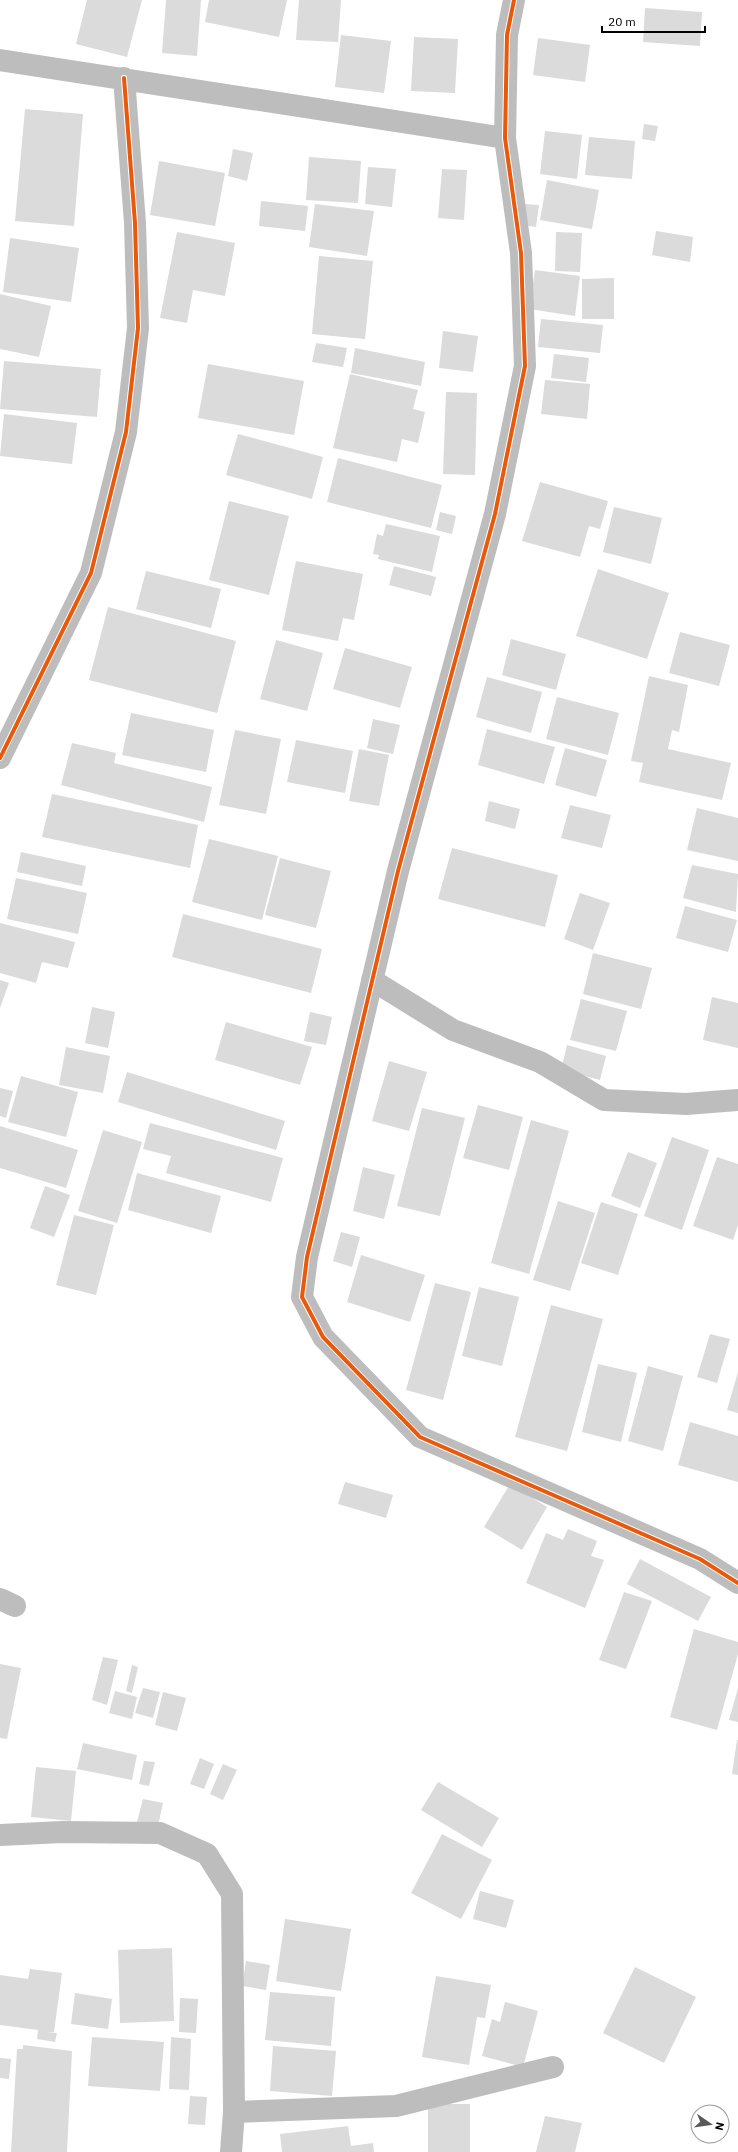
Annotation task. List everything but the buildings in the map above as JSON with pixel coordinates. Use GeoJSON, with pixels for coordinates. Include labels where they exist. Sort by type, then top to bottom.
{"type":"FeatureCollection","features":[{"type":"Feature","properties":{"kind":"street"},"geometry":{"type":"LineString","coordinates":[[514,0],[507,35],[505,138],[521,253],[525,366],[495,514],[400,864],[372,980],[307,1257],[302,1297],[323,1337],[420,1438],[700,1559],[738,1583]]}},
{"type":"Feature","properties":{"kind":"street"},"geometry":{"type":"LineString","coordinates":[[0,60],[505,138]]}},
{"type":"Feature","properties":{"kind":"street"},"geometry":{"type":"LineString","coordinates":[[0,758],[91,572],[126,432],[138,328],[135,223],[124,78]]}},
{"type":"Feature","properties":{"kind":"street"},"geometry":{"type":"LineString","coordinates":[[372,980],[453,1030],[540,1062],[604,1100],[686,1104],[738,1100]]}},
{"type":"Feature","properties":{"kind":"street"},"geometry":{"type":"LineString","coordinates":[[0,1835],[62,1832],[160,1833],[208,1854],[232,1894],[234,2112],[231,2152]]}},
{"type":"Feature","properties":{"kind":"street"},"geometry":{"type":"LineString","coordinates":[[234,2112],[396,2106],[553,2068]]}},
{"type":"Feature","properties":{"kind":"cycle path"},"geometry":{"type":"LineString","coordinates":[[514,0],[507,35],[505,138],[521,253],[525,366],[495,514],[398,871],[307,1257],[302,1297],[323,1337],[420,1437],[700,1559],[738,1583]]}},
{"type":"Feature","properties":{"kind":"cycle path"},"geometry":{"type":"LineString","coordinates":[[0,758],[91,573],[126,432],[138,328],[135,223],[124,78]]}}]}
